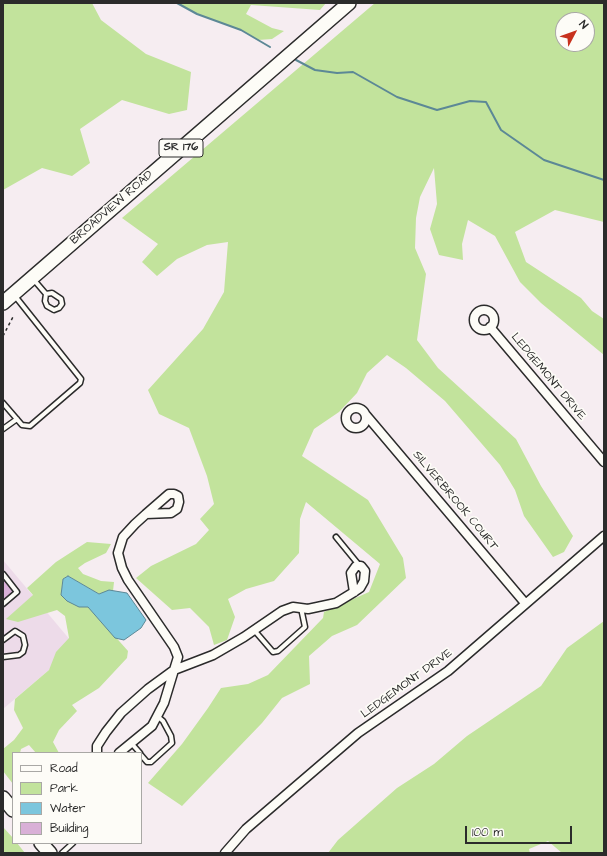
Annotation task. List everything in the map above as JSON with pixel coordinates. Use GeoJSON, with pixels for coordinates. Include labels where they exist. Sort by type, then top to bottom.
{"type":"FeatureCollection","features":[{"type":"Feature","properties":{"kind":"main road","name":"BROADVIEW ROAD"},"geometry":{"type":"LineString","coordinates":[[3,303],[349,3]]}},
{"type":"Feature","properties":{"kind":"main road"},"geometry":{"type":"LineString","coordinates":[[42,844],[50,853]]}},
{"type":"Feature","properties":{"kind":"street","name":"LEDGEMONT DRIVE"},"geometry":{"type":"LineString","coordinates":[[490,327],[604,462]]}},
{"type":"Feature","properties":{"kind":"street","name":"SILVERBROOK COURT"},"geometry":{"type":"LineString","coordinates":[[366,415],[525,603]]}},
{"type":"Feature","properties":{"kind":"street"},"geometry":{"type":"LineString","coordinates":[[120,752],[152,726],[164,703],[178,658],[174,647],[128,580],[122,568],[118,553],[123,537],[146,514]]}},
{"type":"Feature","properties":{"kind":"street","name":"LEDGEMONT DRIVE"},"geometry":{"type":"LineString","coordinates":[[225,853],[246,829],[358,734],[448,671],[604,536]]}},
{"type":"Feature","properties":{"kind":"street"},"geometry":{"type":"LineString","coordinates":[[97,752],[97,746],[121,713],[148,689],[174,670],[213,655],[282,611],[294,607],[308,609],[336,603],[354,592],[364,581],[365,572],[359,566],[353,568],[351,573],[354,592]]}},
{"type":"Feature","properties":{"kind":"lane"},"geometry":{"type":"LineString","coordinates":[[32,278],[46,294],[52,294],[61,299],[62,304],[59,308],[54,310],[48,306],[45,301],[46,294]]}},
{"type":"Feature","properties":{"kind":"lane"},"geometry":{"type":"LineString","coordinates":[[3,403],[22,425],[30,426],[80,383],[81,380],[14,294]]}},
{"type":"Feature","properties":{"kind":"lane"},"geometry":{"type":"LineString","coordinates":[[3,428],[17,419]]}},
{"type":"Feature","properties":{"kind":"lane"},"geometry":{"type":"LineString","coordinates":[[336,537],[359,566]]}},
{"type":"Feature","properties":{"kind":"lane"},"geometry":{"type":"LineString","coordinates":[[3,574],[16,592],[3,604]]}},
{"type":"Feature","properties":{"kind":"lane"},"geometry":{"type":"LineString","coordinates":[[254,630],[273,652],[278,651],[305,627],[301,608]]}},
{"type":"Feature","properties":{"kind":"lane"},"geometry":{"type":"LineString","coordinates":[[3,640],[15,631],[24,636],[25,645],[24,652],[19,655],[3,657]]}},
{"type":"Feature","properties":{"kind":"lane"},"geometry":{"type":"LineString","coordinates":[[142,756],[147,762],[151,762],[172,743],[171,736],[163,721],[158,716]]}},
{"type":"Feature","properties":{"kind":"lane"},"geometry":{"type":"LineString","coordinates":[[132,744],[138,752]]}},
{"type":"Feature","properties":{"kind":"lane"},"geometry":{"type":"LineString","coordinates":[[62,853],[72,844]]}},
{"type":"Feature","properties":{"kind":"path"},"geometry":{"type":"LineString","coordinates":[[3,336],[14,315]]}},
{"type":"Feature","properties":{"kind":"shaded area"},"geometry":{"type":"Polygon","coordinates":[[[3,560],[76,647],[3,709],[3,560]]]}},
{"type":"Feature","properties":{"kind":"green space"},"geometry":{"type":"Polygon","coordinates":[[[3,3],[92,3],[101,20],[146,54],[191,72],[187,110],[169,114],[122,100],[80,129],[90,163],[72,176],[42,168],[3,190],[3,3]]]}},
{"type":"Feature","properties":{"kind":"green space"},"geometry":{"type":"Polygon","coordinates":[[[177,3],[326,3],[320,10],[251,5],[246,14],[272,28],[284,31],[272,39],[258,40],[241,30],[197,14],[177,3]]]}},
{"type":"Feature","properties":{"kind":"green space"},"geometry":{"type":"Polygon","coordinates":[[[375,3],[604,3],[604,222],[555,210],[515,232],[526,262],[581,298],[592,311],[604,319],[604,355],[541,303],[520,282],[495,236],[468,220],[462,244],[463,260],[439,255],[430,229],[437,204],[434,168],[420,197],[416,218],[415,248],[426,274],[417,340],[438,368],[516,439],[541,486],[573,536],[564,552],[553,557],[524,516],[515,490],[500,465],[445,401],[406,368],[387,355],[367,373],[357,393],[339,412],[314,429],[302,456],[368,500],[403,558],[406,578],[357,625],[332,636],[309,656],[310,684],[282,698],[262,723],[182,806],[148,783],[182,744],[221,688],[248,684],[268,675],[323,618],[324,612],[369,592],[380,564],[306,502],[300,519],[299,553],[274,581],[246,589],[228,599],[235,617],[227,640],[214,645],[209,627],[190,608],[172,610],[136,578],[151,566],[196,544],[209,530],[200,519],[214,504],[207,476],[189,428],[159,414],[148,390],[203,329],[224,292],[228,242],[207,245],[177,259],[157,276],[142,262],[158,244],[122,218],[375,3]]]}},
{"type":"Feature","properties":{"kind":"green space"},"geometry":{"type":"Polygon","coordinates":[[[87,542],[111,544],[106,553],[78,568],[83,574],[101,581],[114,582],[113,591],[99,594],[68,576],[63,579],[61,595],[88,606],[128,651],[127,658],[99,688],[72,705],[77,711],[59,730],[53,742],[58,752],[35,752],[29,745],[21,749],[20,752],[12,752],[12,783],[3,771],[3,749],[14,740],[23,728],[14,710],[15,699],[49,670],[56,652],[69,638],[65,616],[57,610],[18,622],[6,619],[33,595],[27,588],[56,562],[87,542]]]}},
{"type":"Feature","properties":{"kind":"green space"},"geometry":{"type":"Polygon","coordinates":[[[604,621],[604,853],[562,853],[548,841],[529,849],[530,853],[328,853],[338,840],[397,788],[434,764],[467,736],[541,686],[567,648],[604,621]]]}},
{"type":"Feature","properties":{"kind":"green space"},"geometry":{"type":"Polygon","coordinates":[[[3,827],[12,837],[12,844],[18,844],[25,853],[3,853],[3,827]]]}},
{"type":"Feature","properties":{"kind":"water"},"geometry":{"type":"Polygon","coordinates":[[[68,576],[99,594],[109,590],[127,593],[146,620],[141,628],[124,640],[115,638],[88,607],[79,607],[67,601],[61,595],[63,579],[68,576]]]}},
{"type":"Feature","properties":{"kind":"building"},"geometry":{"type":"Polygon","coordinates":[[[3,579],[14,592],[3,602],[3,579]]]}},
{"type":"Feature","properties":{"kind":"waterway"},"geometry":{"type":"LineString","coordinates":[[177,3],[197,14],[241,30],[270,47]]}},
{"type":"Feature","properties":{"kind":"waterway"},"geometry":{"type":"LineString","coordinates":[[296,60],[315,70],[337,73],[353,72],[397,97],[437,110],[470,101],[486,102],[501,130],[544,160],[604,180]]}}]}
